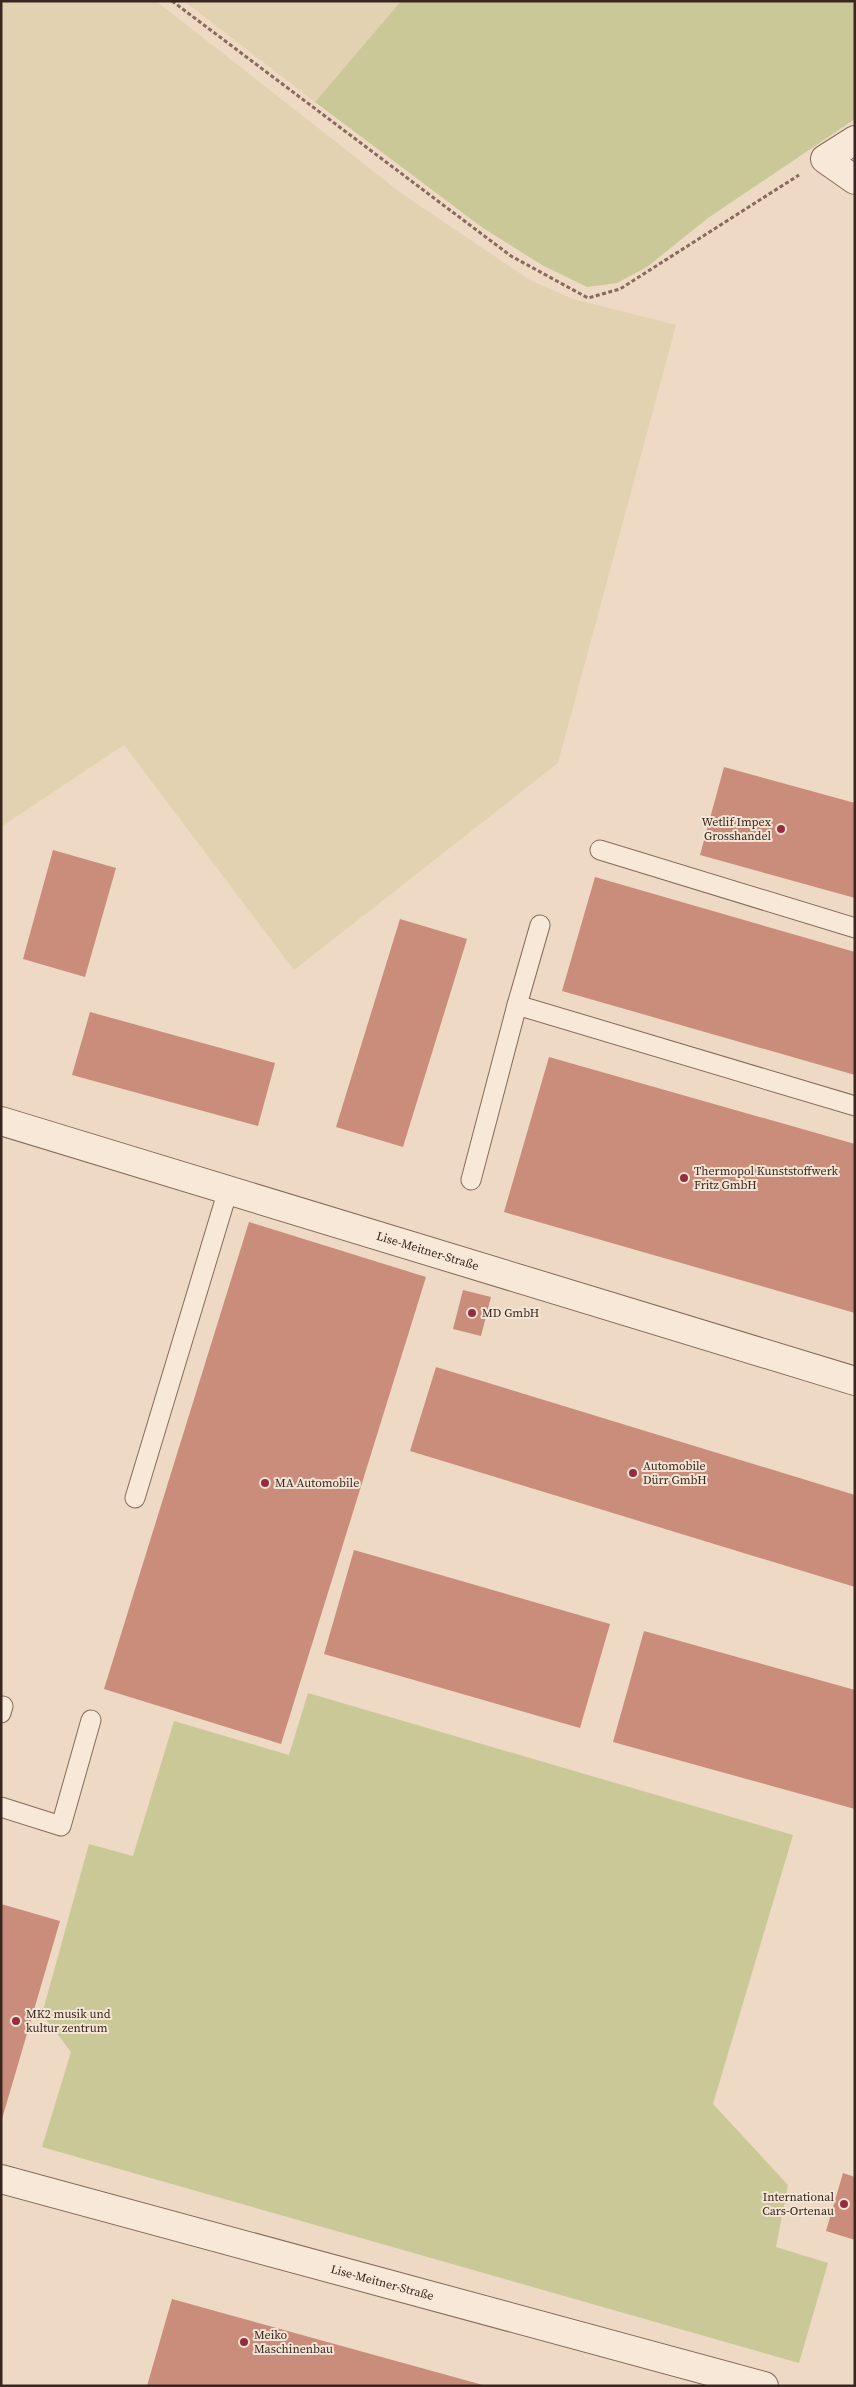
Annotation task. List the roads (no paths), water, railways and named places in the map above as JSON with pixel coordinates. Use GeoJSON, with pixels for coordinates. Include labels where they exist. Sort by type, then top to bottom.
{"type":"FeatureCollection","features":[{"type":"Feature","properties":{"kind":"street"},"geometry":{"type":"LineString","coordinates":[[855,140],[825,159],[855,180]]}},
{"type":"Feature","properties":{"kind":"street","name":"Lise-Meitner-Straße"},"geometry":{"type":"LineString","coordinates":[[1,1121],[855,1381]]}},
{"type":"Feature","properties":{"kind":"street","name":"Lise-Meitner-Straße"},"geometry":{"type":"LineString","coordinates":[[1,2179],[764,2386]]}},
{"type":"Feature","properties":{"kind":"lane"},"geometry":{"type":"LineString","coordinates":[[600,850],[855,928]]}},
{"type":"Feature","properties":{"kind":"lane"},"geometry":{"type":"LineString","coordinates":[[471,1180],[540,925]]}},
{"type":"Feature","properties":{"kind":"lane"},"geometry":{"type":"LineString","coordinates":[[517,1005],[855,1106]]}},
{"type":"Feature","properties":{"kind":"lane"},"geometry":{"type":"LineString","coordinates":[[135,1498],[228,1190]]}},
{"type":"Feature","properties":{"kind":"lane"},"geometry":{"type":"LineString","coordinates":[[1,1807],[61,1826],[91,1720]]}},
{"type":"Feature","properties":{"kind":"place","name":"Wetlif Impex Grosshandel"},"geometry":{"type":"Point","coordinates":[781,829]}},
{"type":"Feature","properties":{"kind":"place","name":"Thermopol Kunststoffwerk Fritz GmbH"},"geometry":{"type":"Point","coordinates":[684,1178]}},
{"type":"Feature","properties":{"kind":"place","name":"MD GmbH"},"geometry":{"type":"Point","coordinates":[472,1313]}},
{"type":"Feature","properties":{"kind":"place","name":"Automobile Dürr GmbH"},"geometry":{"type":"Point","coordinates":[633,1473]}},
{"type":"Feature","properties":{"kind":"place","name":"MA Automobile"},"geometry":{"type":"Point","coordinates":[265,1483]}},
{"type":"Feature","properties":{"kind":"place","name":"MK2 musik und kultur zentrum"},"geometry":{"type":"Point","coordinates":[16,2021]}},
{"type":"Feature","properties":{"kind":"place","name":"International Cars-Ortenau"},"geometry":{"type":"Point","coordinates":[844,2204]}},
{"type":"Feature","properties":{"kind":"place","name":"Meiko Maschinenbau"},"geometry":{"type":"Point","coordinates":[244,2342]}}]}
